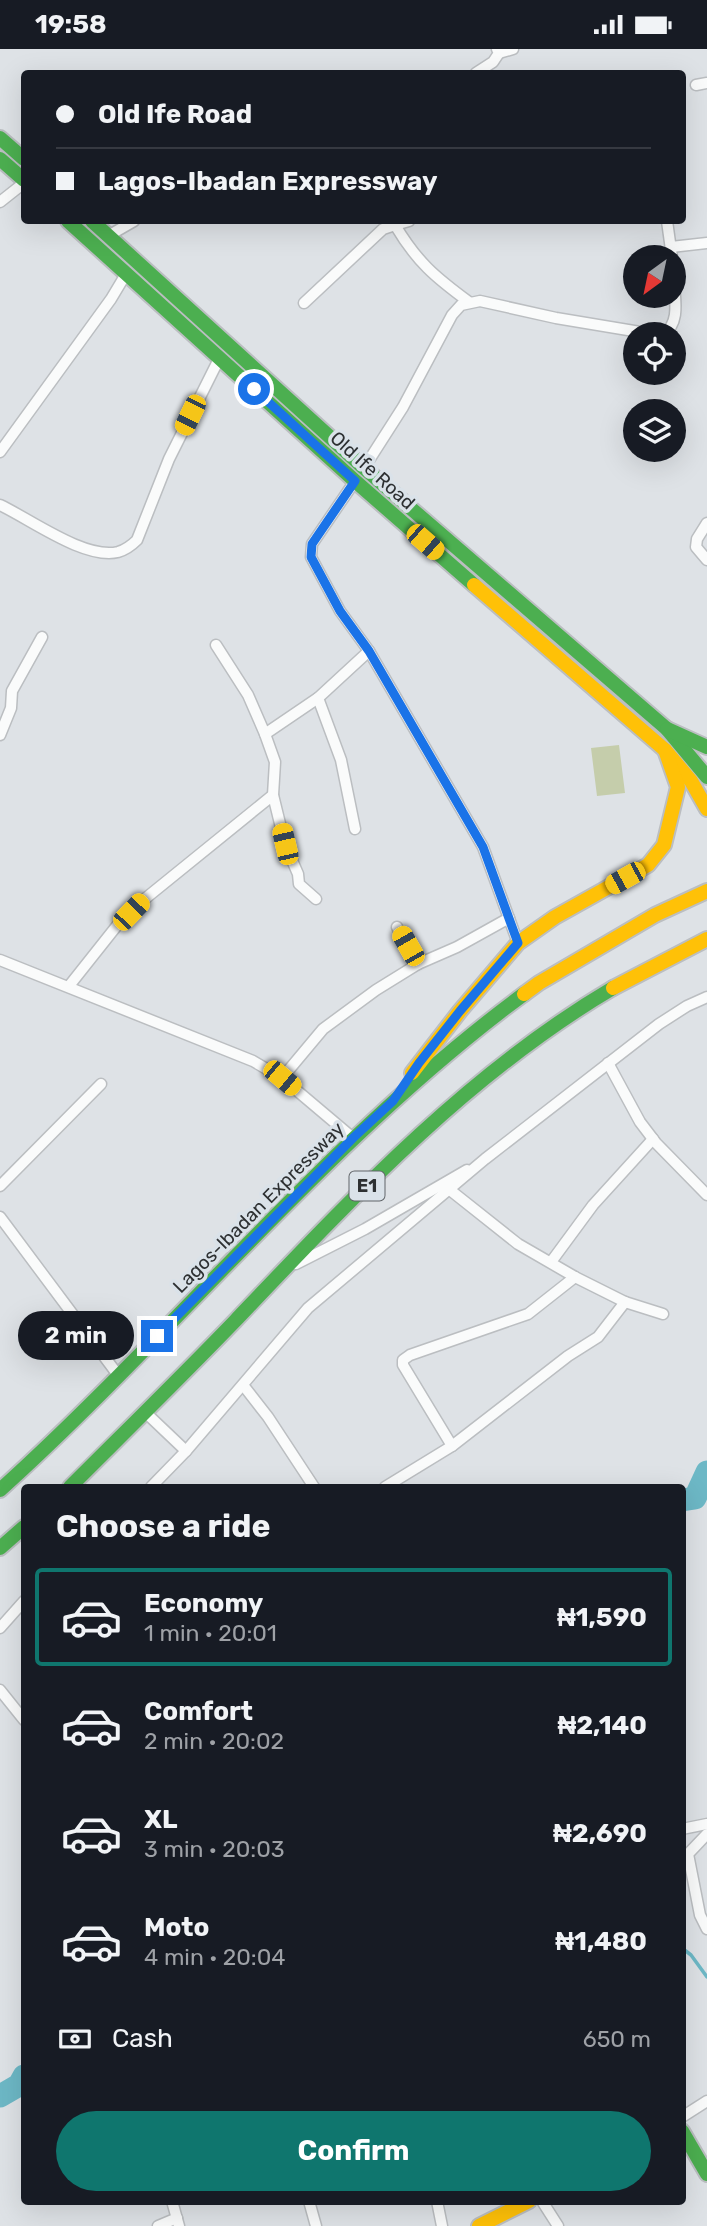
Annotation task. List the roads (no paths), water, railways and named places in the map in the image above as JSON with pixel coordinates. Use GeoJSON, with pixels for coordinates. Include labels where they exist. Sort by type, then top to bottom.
{"type":"FeatureCollection","features":[{"type":"Feature","properties":{"kind":"main road"},"geometry":{"type":"LineString","coordinates":[[0,138],[21,156]]}},
{"type":"Feature","properties":{"kind":"main road"},"geometry":{"type":"LineString","coordinates":[[0,159],[21,178]]}},
{"type":"Feature","properties":{"kind":"main road","name":"Old Ife Road"},"geometry":{"type":"LineString","coordinates":[[71,224],[355,481],[665,750],[691,781],[707,809]]}},
{"type":"Feature","properties":{"kind":"main road","name":"Old Ife Road"},"geometry":{"type":"LineString","coordinates":[[95,224],[364,468],[667,729],[707,777]]}},
{"type":"Feature","properties":{"kind":"main road"},"geometry":{"type":"LineString","coordinates":[[324,453],[335,441]]}},
{"type":"Feature","properties":{"kind":"main road"},"geometry":{"type":"LineString","coordinates":[[667,729],[707,747]]}},
{"type":"Feature","properties":{"kind":"main road"},"geometry":{"type":"LineString","coordinates":[[393,1101],[452,1021],[518,943],[555,917],[648,865],[664,845],[678,787],[665,750]]}},
{"type":"Feature","properties":{"kind":"main road","name":"Lagos-Ibadan Expressway"},"geometry":{"type":"LineString","coordinates":[[0,1490],[63,1433],[353,1138],[470,1034],[538,983],[655,915],[707,891]]}},
{"type":"Feature","properties":{"kind":"main road","name":"E1"},"geometry":{"type":"LineString","coordinates":[[73,1484],[331,1220],[417,1138],[491,1073],[531,1042],[613,988],[707,939]]}},
{"type":"Feature","properties":{"kind":"main road"},"geometry":{"type":"LineString","coordinates":[[0,1548],[21,1530]]}},
{"type":"Feature","properties":{"kind":"main road"},"geometry":{"type":"LineString","coordinates":[[686,2138],[707,2174]]}},
{"type":"Feature","properties":{"kind":"main road"},"geometry":{"type":"LineString","coordinates":[[479,2226],[521,2205]]}},
{"type":"Feature","properties":{"kind":"street"},"geometry":{"type":"LineString","coordinates":[[481,70],[493,62],[498,51],[513,49]]}},
{"type":"Feature","properties":{"kind":"street"},"geometry":{"type":"LineString","coordinates":[[0,202],[21,184]]}},
{"type":"Feature","properties":{"kind":"street"},"geometry":{"type":"LineString","coordinates":[[108,236],[129,224]]}},
{"type":"Feature","properties":{"kind":"street"},"geometry":{"type":"LineString","coordinates":[[304,303],[383,229],[398,224]]}},
{"type":"Feature","properties":{"kind":"street"},"geometry":{"type":"LineString","coordinates":[[667,224],[671,245]]}},
{"type":"Feature","properties":{"kind":"street"},"geometry":{"type":"LineString","coordinates":[[395,225],[410,250],[432,274],[469,302]]}},
{"type":"Feature","properties":{"kind":"street"},"geometry":{"type":"LineString","coordinates":[[686,248],[707,243]]}},
{"type":"Feature","properties":{"kind":"street"},"geometry":{"type":"LineString","coordinates":[[0,452],[111,299],[126,274]]}},
{"type":"Feature","properties":{"kind":"street"},"geometry":{"type":"LineString","coordinates":[[364,468],[402,407],[452,314],[460,305],[480,301],[623,329]]}},
{"type":"Feature","properties":{"kind":"street"},"geometry":{"type":"LineString","coordinates":[[0,505],[72,543],[102,553],[126,549],[137,540],[169,459],[220,357]]}},
{"type":"Feature","properties":{"kind":"street"},"geometry":{"type":"LineString","coordinates":[[355,481],[312,544],[311,557],[340,611],[369,651],[483,847],[518,943]]}},
{"type":"Feature","properties":{"kind":"street"},"geometry":{"type":"LineString","coordinates":[[707,523],[697,539],[696,547],[707,560]]}},
{"type":"Feature","properties":{"kind":"street"},"geometry":{"type":"LineString","coordinates":[[0,735],[11,708],[12,691],[42,637]]}},
{"type":"Feature","properties":{"kind":"street"},"geometry":{"type":"LineString","coordinates":[[216,645],[248,695],[265,734],[275,762],[273,795],[285,844],[298,874],[299,884],[316,899]]}},
{"type":"Feature","properties":{"kind":"street"},"geometry":{"type":"LineString","coordinates":[[265,734],[318,698],[369,651]]}},
{"type":"Feature","properties":{"kind":"street"},"geometry":{"type":"LineString","coordinates":[[318,698],[341,760],[355,829]]}},
{"type":"Feature","properties":{"kind":"street"},"geometry":{"type":"LineString","coordinates":[[69,986],[119,923],[141,902],[273,795]]}},
{"type":"Feature","properties":{"kind":"street"},"geometry":{"type":"LineString","coordinates":[[282,1078],[323,1029],[376,990],[418,964],[457,947],[509,918]]}},
{"type":"Feature","properties":{"kind":"street"},"geometry":{"type":"LineString","coordinates":[[397,927],[418,964]]}},
{"type":"Feature","properties":{"kind":"street"},"geometry":{"type":"LineString","coordinates":[[0,960],[253,1061],[282,1078],[353,1138]]}},
{"type":"Feature","properties":{"kind":"street"},"geometry":{"type":"LineString","coordinates":[[154,1484],[186,1451],[308,1308],[485,1159],[608,1063],[659,1024],[707,997]]}},
{"type":"Feature","properties":{"kind":"street"},"geometry":{"type":"LineString","coordinates":[[608,1063],[640,1122],[707,1195]]}},
{"type":"Feature","properties":{"kind":"street"},"geometry":{"type":"LineString","coordinates":[[0,1185],[101,1084]]}},
{"type":"Feature","properties":{"kind":"street"},"geometry":{"type":"LineString","coordinates":[[551,1262],[593,1205],[653,1139]]}},
{"type":"Feature","properties":{"kind":"street"},"geometry":{"type":"LineString","coordinates":[[281,1272],[365,1229],[485,1159]]}},
{"type":"Feature","properties":{"kind":"street"},"geometry":{"type":"LineString","coordinates":[[450,1190],[518,1244],[625,1302],[663,1314]]}},
{"type":"Feature","properties":{"kind":"street"},"geometry":{"type":"LineString","coordinates":[[0,1217],[118,1375]]}},
{"type":"Feature","properties":{"kind":"street"},"geometry":{"type":"LineString","coordinates":[[452,1446],[403,1365],[403,1360],[410,1355],[528,1314],[575,1277]]}},
{"type":"Feature","properties":{"kind":"street"},"geometry":{"type":"LineString","coordinates":[[390,1484],[452,1446],[568,1356],[598,1337],[625,1302]]}},
{"type":"Feature","properties":{"kind":"street"},"geometry":{"type":"LineString","coordinates":[[243,1385],[268,1417],[312,1484]]}},
{"type":"Feature","properties":{"kind":"street"},"geometry":{"type":"LineString","coordinates":[[145,1412],[186,1451]]}},
{"type":"Feature","properties":{"kind":"street"},"geometry":{"type":"LineString","coordinates":[[0,1628],[21,1610]]}},
{"type":"Feature","properties":{"kind":"street"},"geometry":{"type":"LineString","coordinates":[[0,1690],[21,1716]]}},
{"type":"Feature","properties":{"kind":"street"},"geometry":{"type":"LineString","coordinates":[[686,1828],[707,1824]]}},
{"type":"Feature","properties":{"kind":"street"},"geometry":{"type":"LineString","coordinates":[[707,1834],[688,1854],[700,1915],[707,1929]]}},
{"type":"Feature","properties":{"kind":"street"},"geometry":{"type":"LineString","coordinates":[[686,2114],[707,2101]]}},
{"type":"Feature","properties":{"kind":"street"},"geometry":{"type":"LineString","coordinates":[[158,2226],[178,2222],[173,2205]]}},
{"type":"Feature","properties":{"kind":"street"},"geometry":{"type":"LineString","coordinates":[[310,2205],[316,2226]]}},
{"type":"Feature","properties":{"kind":"street"},"geometry":{"type":"LineString","coordinates":[[438,2205],[442,2226]]}},
{"type":"Feature","properties":{"kind":"street"},"geometry":{"type":"LineString","coordinates":[[545,2205],[558,2226]]}},
{"type":"Feature","properties":{"kind":"waterway"},"geometry":{"type":"LineString","coordinates":[[686,1499],[695,1498],[707,1472]]}},
{"type":"Feature","properties":{"kind":"waterway"},"geometry":{"type":"LineString","coordinates":[[686,1951],[707,1977]]}},
{"type":"Feature","properties":{"kind":"waterway"},"geometry":{"type":"LineString","coordinates":[[0,2096],[21,2081]]}}]}
